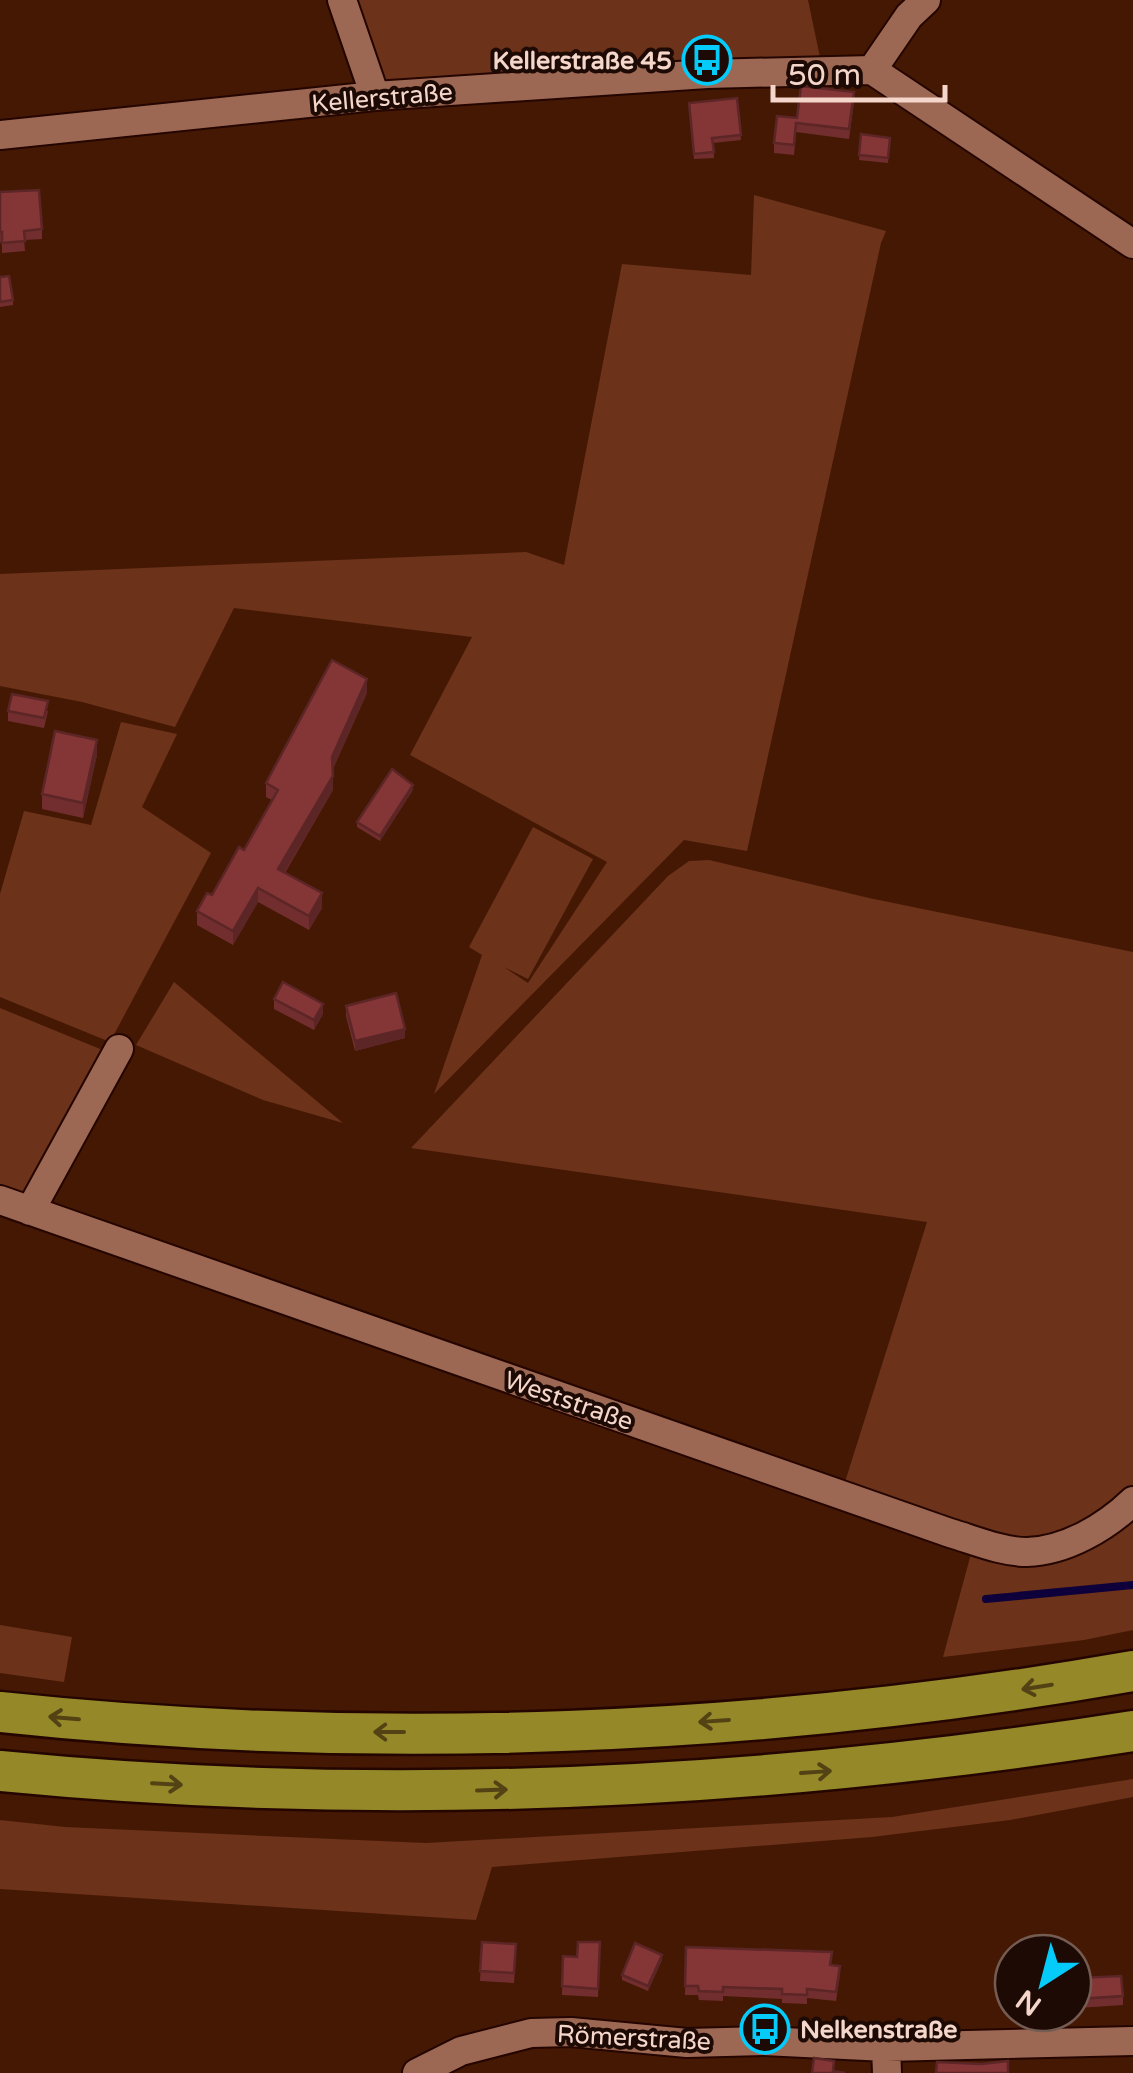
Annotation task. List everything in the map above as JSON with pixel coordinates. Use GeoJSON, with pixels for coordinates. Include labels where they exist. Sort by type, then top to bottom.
{"type":"FeatureCollection","features":[{"type":"Feature","properties":{"kind":"highway"},"geometry":{"type":"LineString","coordinates":[[0,1712],[66,1719],[337,1731],[607,1729],[852,1710],[1133,1672]]}},
{"type":"Feature","properties":{"kind":"highway"},"geometry":{"type":"LineString","coordinates":[[0,1771],[269,1790],[456,1791],[845,1770],[1133,1732]]}},
{"type":"Feature","properties":{"kind":"street"},"geometry":{"type":"LineString","coordinates":[[342,0],[375,96]]}},
{"type":"Feature","properties":{"kind":"street"},"geometry":{"type":"LineString","coordinates":[[926,0],[908,16],[872,70],[1133,244]]}},
{"type":"Feature","properties":{"kind":"street","name":"Kellerstraße"},"geometry":{"type":"LineString","coordinates":[[0,135],[375,96],[707,74],[872,70]]}},
{"type":"Feature","properties":{"kind":"street"},"geometry":{"type":"LineString","coordinates":[[30,1211],[118,1049]]}},
{"type":"Feature","properties":{"kind":"street","name":"Weststraße"},"geometry":{"type":"LineString","coordinates":[[0,1200],[931,1527],[998,1547],[1027,1552],[1070,1542],[1119,1515],[1133,1501]]}},
{"type":"Feature","properties":{"kind":"street","name":"Römerstraße"},"geometry":{"type":"LineString","coordinates":[[417,2073],[461,2051],[531,2033],[571,2032],[687,2043],[798,2043],[886,2060],[1133,2041]]}},
{"type":"Feature","properties":{"kind":"shaded area"},"geometry":{"type":"Polygon","coordinates":[[[347,0],[808,0],[821,62],[378,88],[347,0]]]}},
{"type":"Feature","properties":{"kind":"shaded area"},"geometry":{"type":"Polygon","coordinates":[[[754,195],[886,231],[747,851],[684,840],[434,1094],[482,955],[469,947],[533,827],[593,859],[528,979],[504,967],[528,983],[607,862],[410,755],[472,637],[234,608],[175,727],[82,702],[0,686],[0,574],[526,552],[564,565],[622,264],[751,275],[754,195]]]}},
{"type":"Feature","properties":{"kind":"shaded area"},"geometry":{"type":"Polygon","coordinates":[[[121,722],[177,734],[142,807],[211,853],[110,1042],[0,997],[0,894],[24,811],[91,825],[121,722]]]}},
{"type":"Feature","properties":{"kind":"shaded area"},"geometry":{"type":"Polygon","coordinates":[[[709,860],[869,898],[1133,952],[1133,1489],[1092,1519],[1046,1538],[1000,1536],[844,1485],[927,1222],[411,1148],[668,876],[689,861],[709,860]]]}},
{"type":"Feature","properties":{"kind":"shaded area"},"geometry":{"type":"Polygon","coordinates":[[[174,982],[343,1123],[263,1100],[136,1045],[174,982]]]}},
{"type":"Feature","properties":{"kind":"shaded area"},"geometry":{"type":"Polygon","coordinates":[[[0,1008],[105,1051],[20,1199],[0,1191],[0,1008]]]}},
{"type":"Feature","properties":{"kind":"shaded area"},"geometry":{"type":"Polygon","coordinates":[[[1133,1513],[1133,1630],[1084,1640],[943,1657],[972,1550],[1026,1559],[1133,1513]]]}},
{"type":"Feature","properties":{"kind":"shaded area"},"geometry":{"type":"Polygon","coordinates":[[[0,1625],[72,1637],[64,1682],[0,1673],[0,1625]]]}},
{"type":"Feature","properties":{"kind":"shaded area"},"geometry":{"type":"Polygon","coordinates":[[[1133,1779],[1133,1797],[1010,1820],[872,1837],[492,1867],[476,1920],[0,1889],[0,1820],[65,1827],[426,1843],[892,1817],[1133,1779]]]}},
{"type":"Feature","properties":{"kind":"building"},"geometry":{"type":"Polygon","coordinates":[[[801,86],[854,92],[849,129],[796,123],[794,145],[774,143],[777,116],[797,118],[801,86]]]}},
{"type":"Feature","properties":{"kind":"building"},"geometry":{"type":"Polygon","coordinates":[[[737,98],[741,135],[712,138],[714,152],[694,154],[689,103],[737,98]]]}},
{"type":"Feature","properties":{"kind":"building"},"geometry":{"type":"Polygon","coordinates":[[[861,134],[890,138],[888,158],[859,155],[861,134]]]}},
{"type":"Feature","properties":{"kind":"building"},"geometry":{"type":"Polygon","coordinates":[[[39,190],[42,229],[24,231],[25,241],[2,243],[0,192],[39,190]]]}},
{"type":"Feature","properties":{"kind":"building"},"geometry":{"type":"Polygon","coordinates":[[[9,276],[13,300],[0,302],[0,277],[9,276]]]}},
{"type":"Feature","properties":{"kind":"building"},"geometry":{"type":"Polygon","coordinates":[[[332,660],[367,679],[332,757],[333,776],[278,869],[322,893],[309,916],[258,888],[233,931],[197,911],[207,893],[212,895],[239,847],[244,850],[278,790],[266,783],[332,660]]]}},
{"type":"Feature","properties":{"kind":"building"},"geometry":{"type":"Polygon","coordinates":[[[12,694],[48,701],[44,718],[8,711],[12,694]]]}},
{"type":"Feature","properties":{"kind":"building"},"geometry":{"type":"Polygon","coordinates":[[[55,731],[97,740],[83,803],[42,794],[55,731]]]}},
{"type":"Feature","properties":{"kind":"building"},"geometry":{"type":"Polygon","coordinates":[[[392,769],[413,785],[380,836],[357,822],[392,769]]]}},
{"type":"Feature","properties":{"kind":"building"},"geometry":{"type":"Polygon","coordinates":[[[283,982],[323,1004],[314,1020],[274,999],[283,982]]]}},
{"type":"Feature","properties":{"kind":"building"},"geometry":{"type":"Polygon","coordinates":[[[396,993],[405,1029],[355,1041],[346,1006],[396,993]]]}},
{"type":"Feature","properties":{"kind":"building"},"geometry":{"type":"Polygon","coordinates":[[[482,1942],[516,1944],[514,1973],[480,1971],[482,1942]]]}},
{"type":"Feature","properties":{"kind":"building"},"geometry":{"type":"Polygon","coordinates":[[[578,1942],[600,1942],[598,1989],[562,1986],[563,1956],[577,1957],[578,1942]]]}},
{"type":"Feature","properties":{"kind":"building"},"geometry":{"type":"Polygon","coordinates":[[[635,1943],[662,1955],[648,1986],[622,1975],[635,1943]]]}},
{"type":"Feature","properties":{"kind":"building"},"geometry":{"type":"Polygon","coordinates":[[[686,1947],[832,1952],[830,1965],[840,1966],[836,1992],[807,1989],[807,1995],[782,1994],[782,1989],[723,1987],[723,1992],[699,1991],[698,1986],[685,1986],[686,1947]]]}},
{"type":"Feature","properties":{"kind":"building"},"geometry":{"type":"Polygon","coordinates":[[[1121,1976],[1123,1996],[1093,1998],[1093,1977],[1121,1976]]]}},
{"type":"Feature","properties":{"kind":"building"},"geometry":{"type":"Polygon","coordinates":[[[814,2058],[834,2061],[833,2071],[845,2073],[812,2073],[814,2058]]]}},
{"type":"Feature","properties":{"kind":"building"},"geometry":{"type":"Polygon","coordinates":[[[1008,2061],[1008,2073],[936,2073],[937,2062],[1008,2061]]]}},
{"type":"Feature","properties":{"kind":"waterway"},"geometry":{"type":"LineString","coordinates":[[986,1599],[1133,1585]]}},
{"type":"Feature","properties":{"kind":"place","name":"Kellerstraße 45"},"geometry":{"type":"Point","coordinates":[707,60]}},
{"type":"Feature","properties":{"kind":"place","name":"Nelkenstraße"},"geometry":{"type":"Point","coordinates":[765,2029]}}]}
